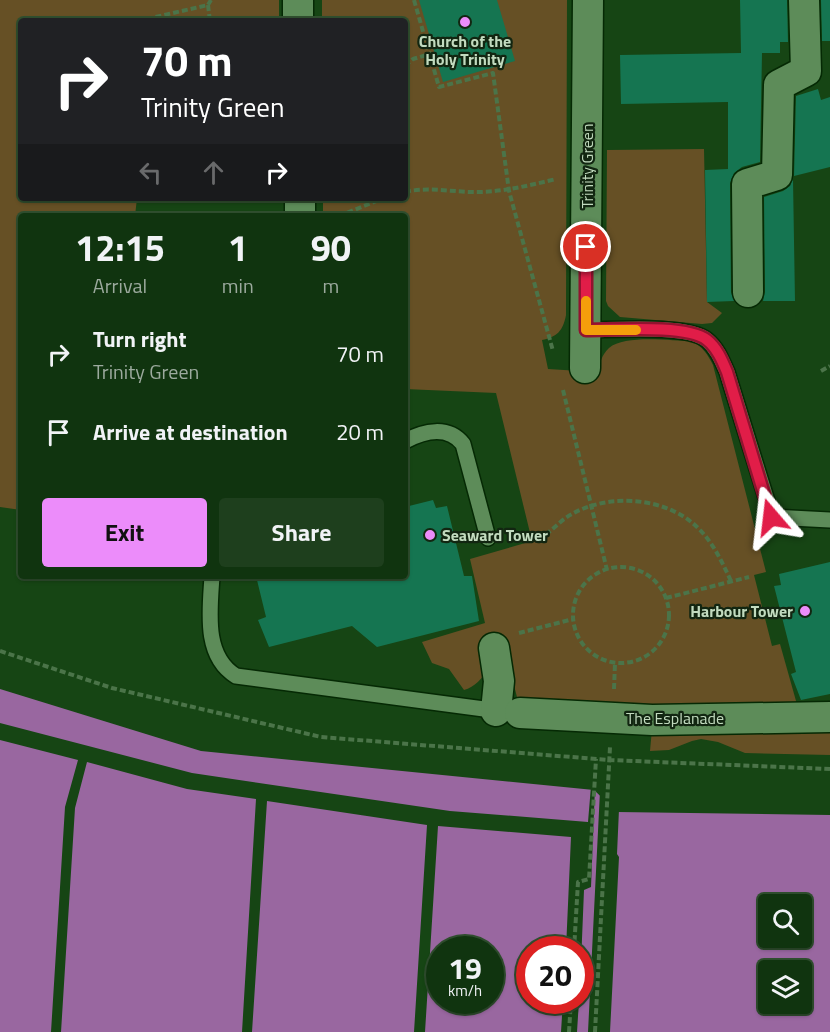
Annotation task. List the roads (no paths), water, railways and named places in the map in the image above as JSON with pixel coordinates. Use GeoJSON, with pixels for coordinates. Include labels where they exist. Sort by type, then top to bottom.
{"type":"FeatureCollection","features":[{"type":"Feature","properties":{"kind":"street"},"geometry":{"type":"LineString","coordinates":[[298,0],[298,18]]}},
{"type":"Feature","properties":{"kind":"street","name":"Trinity Green"},"geometry":{"type":"LineString","coordinates":[[573,376],[586,330],[588,0]]}},
{"type":"Feature","properties":{"kind":"street"},"geometry":{"type":"LineString","coordinates":[[748,292],[747,184],[777,176],[779,85],[806,71],[804,0]]}},
{"type":"Feature","properties":{"kind":"street"},"geometry":{"type":"LineString","coordinates":[[506,640],[499,681],[508,712]]}},
{"type":"Feature","properties":{"kind":"street","name":"The Esplanade"},"geometry":{"type":"LineString","coordinates":[[508,712],[652,720],[830,717]]}},
{"type":"Feature","properties":{"kind":"lane"},"geometry":{"type":"LineString","coordinates":[[586,330],[671,330],[694,334],[709,341],[727,372],[771,517],[830,520]]}},
{"type":"Feature","properties":{"kind":"lane"},"geometry":{"type":"LineString","coordinates":[[408,440],[434,431],[446,432],[458,437],[463,444],[489,538]]}},
{"type":"Feature","properties":{"kind":"lane"},"geometry":{"type":"LineString","coordinates":[[212,579],[210,616],[213,644],[222,664],[236,676],[508,712]]}},
{"type":"Feature","properties":{"kind":"place","name":"Church of the Holy Trinity"},"geometry":{"type":"Point","coordinates":[465,22]}},
{"type":"Feature","properties":{"kind":"place","name":"Seaward Tower"},"geometry":{"type":"Point","coordinates":[430,535]}},
{"type":"Feature","properties":{"kind":"place","name":"Harbour Tower"},"geometry":{"type":"Point","coordinates":[805,611]}}]}
